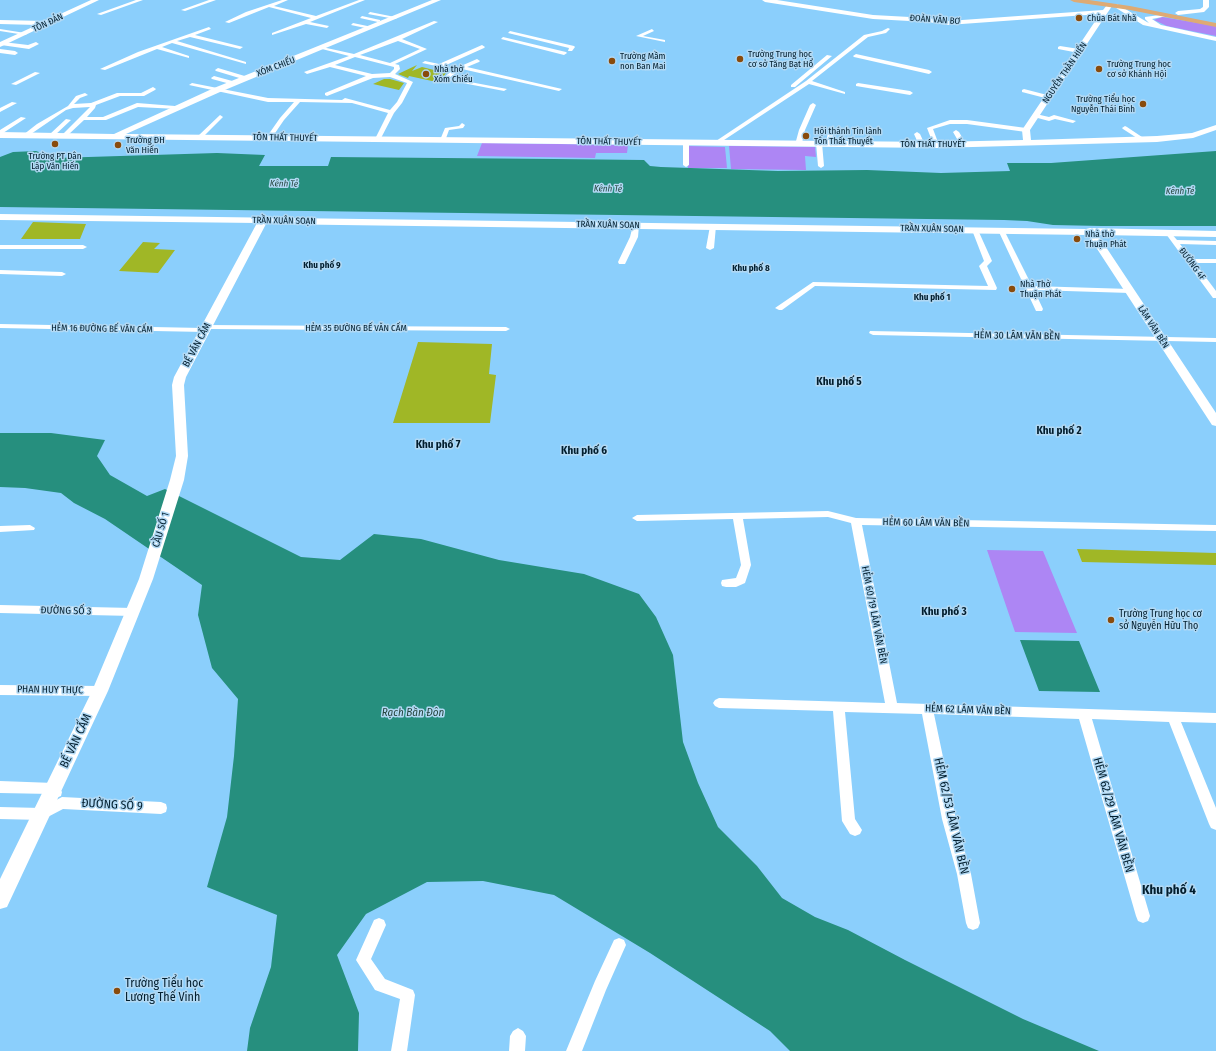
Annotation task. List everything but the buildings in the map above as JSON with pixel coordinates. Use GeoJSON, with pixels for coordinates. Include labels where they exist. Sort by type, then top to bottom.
{"type":"FeatureCollection","features":[{"type":"Feature","properties":{"kind":"main road","name":"TÔN ĐẢN"},"geometry":{"type":"LineString","coordinates":[[1,46],[96,0]]}},
{"type":"Feature","properties":{"kind":"main road","name":"XÓM CHIẾU"},"geometry":{"type":"LineString","coordinates":[[115,136],[217,90],[324,48],[438,0]]}},
{"type":"Feature","properties":{"kind":"main road","name":"ĐOÀN VĂN BƠ"},"geometry":{"type":"LineString","coordinates":[[765,0],[873,17],[928,20],[948,23],[1110,7]]}},
{"type":"Feature","properties":{"kind":"main road"},"geometry":{"type":"LineString","coordinates":[[1074,0],[1216,24]]}},
{"type":"Feature","properties":{"kind":"main road"},"geometry":{"type":"LineString","coordinates":[[1087,0],[1216,18]]}},
{"type":"Feature","properties":{"kind":"main road"},"geometry":{"type":"LineString","coordinates":[[1178,13],[1202,11],[1206,7],[1206,0]]}},
{"type":"Feature","properties":{"kind":"main road"},"geometry":{"type":"LineString","coordinates":[[1110,7],[1126,12],[1165,15]]}},
{"type":"Feature","properties":{"kind":"main road","name":"NGUYỄN THẦN HIẾN"},"geometry":{"type":"LineString","coordinates":[[1026,130],[1110,7]]}},
{"type":"Feature","properties":{"kind":"main road"},"geometry":{"type":"LineString","coordinates":[[1138,7],[1188,19]]}},
{"type":"Feature","properties":{"kind":"main road"},"geometry":{"type":"LineString","coordinates":[[1126,12],[1138,21],[1145,24],[1216,39]]}},
{"type":"Feature","properties":{"kind":"main road"},"geometry":{"type":"LineString","coordinates":[[1157,15],[1150,16],[1147,19],[1163,27],[1216,39]]}},
{"type":"Feature","properties":{"kind":"main road"},"geometry":{"type":"LineString","coordinates":[[1,23],[49,23]]}},
{"type":"Feature","properties":{"kind":"main road","name":"TÔN THẤT THUYẾT"},"geometry":{"type":"LineString","coordinates":[[0,134],[936,145],[1142,139],[1194,135],[1216,127]]}},
{"type":"Feature","properties":{"kind":"main road"},"geometry":{"type":"LineString","coordinates":[[1026,130],[1028,143]]}},
{"type":"Feature","properties":{"kind":"main road","name":"TRẦN XUÂN SOẠN"},"geometry":{"type":"LineString","coordinates":[[0,217],[1090,231],[1216,234]]}},
{"type":"Feature","properties":{"kind":"main road","name":"BẾ VĂN CẤM"},"geometry":{"type":"LineString","coordinates":[[177,480],[182,456],[178,385],[180,377],[263,221]]}},
{"type":"Feature","properties":{"kind":"main road","name":"LÂM VĂN BỀN"},"geometry":{"type":"LineString","coordinates":[[1090,231],[1216,422]]}},
{"type":"Feature","properties":{"kind":"main road","name":"CẦU SỐ 1"},"geometry":{"type":"LineString","coordinates":[[146,579],[177,480]]}},
{"type":"Feature","properties":{"kind":"main road","name":"BẾ VĂN CẤM"},"geometry":{"type":"LineString","coordinates":[[0,900],[42,814],[58,796],[146,579]]}},
{"type":"Feature","properties":{"kind":"street"},"geometry":{"type":"LineString","coordinates":[[100,14],[141,0]]}},
{"type":"Feature","properties":{"kind":"street"},"geometry":{"type":"LineString","coordinates":[[183,10],[214,0]]}},
{"type":"Feature","properties":{"kind":"street"},"geometry":{"type":"LineString","coordinates":[[227,22],[286,0]]}},
{"type":"Feature","properties":{"kind":"street"},"geometry":{"type":"LineString","coordinates":[[274,34],[363,0]]}},
{"type":"Feature","properties":{"kind":"street"},"geometry":{"type":"LineString","coordinates":[[269,6],[317,18]]}},
{"type":"Feature","properties":{"kind":"street"},"geometry":{"type":"LineString","coordinates":[[370,13],[395,18]]}},
{"type":"Feature","properties":{"kind":"street"},"geometry":{"type":"LineString","coordinates":[[361,19],[382,24]]}},
{"type":"Feature","properties":{"kind":"street"},"geometry":{"type":"LineString","coordinates":[[305,22],[327,27]]}},
{"type":"Feature","properties":{"kind":"street"},"geometry":{"type":"LineString","coordinates":[[307,72],[330,65],[398,39],[436,22]]}},
{"type":"Feature","properties":{"kind":"street"},"geometry":{"type":"LineString","coordinates":[[353,24],[370,28]]}},
{"type":"Feature","properties":{"kind":"street"},"geometry":{"type":"LineString","coordinates":[[103,68],[209,28]]}},
{"type":"Feature","properties":{"kind":"street"},"geometry":{"type":"LineString","coordinates":[[713,143],[808,82],[866,36],[884,32],[888,29]]}},
{"type":"Feature","properties":{"kind":"street"},"geometry":{"type":"LineString","coordinates":[[0,30],[25,34]]}},
{"type":"Feature","properties":{"kind":"street"},"geometry":{"type":"LineString","coordinates":[[652,30],[638,36],[663,41]]}},
{"type":"Feature","properties":{"kind":"street"},"geometry":{"type":"LineString","coordinates":[[510,32],[572,47],[570,50]]}},
{"type":"Feature","properties":{"kind":"street"},"geometry":{"type":"LineString","coordinates":[[190,35],[240,47]]}},
{"type":"Feature","properties":{"kind":"street"},"geometry":{"type":"LineString","coordinates":[[503,38],[564,53]]}},
{"type":"Feature","properties":{"kind":"street"},"geometry":{"type":"LineString","coordinates":[[1,46],[29,47],[38,44],[13,39]]}},
{"type":"Feature","properties":{"kind":"street"},"geometry":{"type":"LineString","coordinates":[[390,64],[424,49],[398,39]]}},
{"type":"Feature","properties":{"kind":"street"},"geometry":{"type":"LineString","coordinates":[[173,42],[244,63]]}},
{"type":"Feature","properties":{"kind":"street"},"geometry":{"type":"LineString","coordinates":[[1,46],[15,53]]}},
{"type":"Feature","properties":{"kind":"street"},"geometry":{"type":"LineString","coordinates":[[157,47],[187,57]]}},
{"type":"Feature","properties":{"kind":"street"},"geometry":{"type":"LineString","coordinates":[[439,66],[482,47]]}},
{"type":"Feature","properties":{"kind":"street"},"geometry":{"type":"LineString","coordinates":[[324,48],[397,66],[391,75]]}},
{"type":"Feature","properties":{"kind":"street"},"geometry":{"type":"LineString","coordinates":[[1060,48],[1079,51]]}},
{"type":"Feature","properties":{"kind":"street"},"geometry":{"type":"LineString","coordinates":[[713,143],[800,80],[829,56]]}},
{"type":"Feature","properties":{"kind":"street"},"geometry":{"type":"LineString","coordinates":[[856,56],[929,72]]}},
{"type":"Feature","properties":{"kind":"street"},"geometry":{"type":"LineString","coordinates":[[477,61],[456,70],[445,79],[504,89]]}},
{"type":"Feature","properties":{"kind":"street"},"geometry":{"type":"LineString","coordinates":[[425,63],[456,70]]}},
{"type":"Feature","properties":{"kind":"street"},"geometry":{"type":"LineString","coordinates":[[330,65],[372,76]]}},
{"type":"Feature","properties":{"kind":"street"},"geometry":{"type":"LineString","coordinates":[[463,68],[559,89]]}},
{"type":"Feature","properties":{"kind":"street"},"geometry":{"type":"LineString","coordinates":[[228,69],[220,71],[246,78]]}},
{"type":"Feature","properties":{"kind":"street"},"geometry":{"type":"LineString","coordinates":[[14,84],[37,73]]}},
{"type":"Feature","properties":{"kind":"street"},"geometry":{"type":"LineString","coordinates":[[326,94],[372,76],[391,75],[408,81],[410,83],[391,112],[378,139]]}},
{"type":"Feature","properties":{"kind":"street"},"geometry":{"type":"LineString","coordinates":[[214,78],[234,83]]}},
{"type":"Feature","properties":{"kind":"street"},"geometry":{"type":"LineString","coordinates":[[808,82],[843,93]]}},
{"type":"Feature","properties":{"kind":"street"},"geometry":{"type":"LineString","coordinates":[[192,85],[268,100],[351,102]]}},
{"type":"Feature","properties":{"kind":"street"},"geometry":{"type":"LineString","coordinates":[[858,85],[910,93]]}},
{"type":"Feature","properties":{"kind":"street"},"geometry":{"type":"LineString","coordinates":[[65,135],[83,118],[93,104],[118,94],[138,96],[153,89]]}},
{"type":"Feature","properties":{"kind":"street"},"geometry":{"type":"LineString","coordinates":[[1024,91],[1049,97]]}},
{"type":"Feature","properties":{"kind":"street"},"geometry":{"type":"LineString","coordinates":[[72,106],[70,105],[78,97],[85,95]]}},
{"type":"Feature","properties":{"kind":"street"},"geometry":{"type":"LineString","coordinates":[[339,98],[391,112]]}},
{"type":"Feature","properties":{"kind":"street"},"geometry":{"type":"LineString","coordinates":[[269,138],[282,118],[298,101]]}},
{"type":"Feature","properties":{"kind":"street"},"geometry":{"type":"LineString","coordinates":[[0,110],[14,103]]}},
{"type":"Feature","properties":{"kind":"street"},"geometry":{"type":"LineString","coordinates":[[26,135],[39,125],[72,106],[93,105]]}},
{"type":"Feature","properties":{"kind":"street"},"geometry":{"type":"LineString","coordinates":[[83,118],[104,119],[137,105],[175,108]]}},
{"type":"Feature","properties":{"kind":"street"},"geometry":{"type":"LineString","coordinates":[[800,143],[798,141],[813,106]]}},
{"type":"Feature","properties":{"kind":"street"},"geometry":{"type":"LineString","coordinates":[[0,116],[11,110]]}},
{"type":"Feature","properties":{"kind":"street"},"geometry":{"type":"LineString","coordinates":[[1036,116],[1049,119],[1054,117],[1073,121]]}},
{"type":"Feature","properties":{"kind":"street"},"geometry":{"type":"LineString","coordinates":[[200,137],[220,117]]}},
{"type":"Feature","properties":{"kind":"street"},"geometry":{"type":"LineString","coordinates":[[0,134],[23,118]]}},
{"type":"Feature","properties":{"kind":"street"},"geometry":{"type":"LineString","coordinates":[[52,135],[68,120]]}},
{"type":"Feature","properties":{"kind":"street"},"geometry":{"type":"LineString","coordinates":[[936,145],[930,128],[950,122],[966,122],[1026,130]]}},
{"type":"Feature","properties":{"kind":"street"},"geometry":{"type":"LineString","coordinates":[[443,140],[447,128],[461,127],[462,125]]}},
{"type":"Feature","properties":{"kind":"street"},"geometry":{"type":"LineString","coordinates":[[1125,128],[1142,139]]}},
{"type":"Feature","properties":{"kind":"street"},"geometry":{"type":"LineString","coordinates":[[820,166],[823,143],[831,132]]}},
{"type":"Feature","properties":{"kind":"street"},"geometry":{"type":"LineString","coordinates":[[956,132],[963,144]]}},
{"type":"Feature","properties":{"kind":"street"},"geometry":{"type":"LineString","coordinates":[[917,134],[922,145]]}},
{"type":"Feature","properties":{"kind":"street"},"geometry":{"type":"LineString","coordinates":[[686,142],[686,165]]}},
{"type":"Feature","properties":{"kind":"street"},"geometry":{"type":"LineString","coordinates":[[622,262],[634,237],[636,225]]}},
{"type":"Feature","properties":{"kind":"street"},"geometry":{"type":"LineString","coordinates":[[710,248],[713,226]]}},
{"type":"Feature","properties":{"kind":"street"},"geometry":{"type":"LineString","coordinates":[[779,308],[814,284],[992,288],[983,266],[988,261],[975,230]]}},
{"type":"Feature","properties":{"kind":"street"},"geometry":{"type":"LineString","coordinates":[[1001,230],[1039,309]]}},
{"type":"Feature","properties":{"kind":"street","name":"ĐƯỜNG 4F"},"geometry":{"type":"LineString","coordinates":[[1168,233],[1216,295]]}},
{"type":"Feature","properties":{"kind":"street"},"geometry":{"type":"LineString","coordinates":[[1175,242],[1216,243]]}},
{"type":"Feature","properties":{"kind":"street"},"geometry":{"type":"LineString","coordinates":[[0,246],[83,247]]}},
{"type":"Feature","properties":{"kind":"street"},"geometry":{"type":"LineString","coordinates":[[1189,260],[1216,261]]}},
{"type":"Feature","properties":{"kind":"street"},"geometry":{"type":"LineString","coordinates":[[0,272],[62,274]]}},
{"type":"Feature","properties":{"kind":"street"},"geometry":{"type":"LineString","coordinates":[[1028,288],[1130,291]]}},
{"type":"Feature","properties":{"kind":"street","name":"HẺM 16 ĐƯỜNG BẾ VĂN CẤM"},"geometry":{"type":"LineString","coordinates":[[0,326],[206,328]]}},
{"type":"Feature","properties":{"kind":"street","name":"HẺM 35 ĐƯỜNG BẾ VĂN CẤM"},"geometry":{"type":"LineString","coordinates":[[206,328],[506,329]]}},
{"type":"Feature","properties":{"kind":"street","name":"HẺM 30 LÂM VĂN BỀN"},"geometry":{"type":"LineString","coordinates":[[873,333],[1216,340]]}},
{"type":"Feature","properties":{"kind":"street","name":"HẺM 60 LÂM VĂN BỀN"},"geometry":{"type":"LineString","coordinates":[[637,518],[828,514],[856,521],[1216,528]]}},
{"type":"Feature","properties":{"kind":"street"},"geometry":{"type":"LineString","coordinates":[[726,583],[736,583],[741,580],[746,564],[738,516]]}},
{"type":"Feature","properties":{"kind":"street","name":"HẺM 60/19 LÂM VĂN BỀN"},"geometry":{"type":"LineString","coordinates":[[856,521],[892,708]]}},
{"type":"Feature","properties":{"kind":"street"},"geometry":{"type":"LineString","coordinates":[[0,529],[30,528]]}},
{"type":"Feature","properties":{"kind":"street","name":"ĐƯỜNG SỐ 3"},"geometry":{"type":"LineString","coordinates":[[0,609],[133,612]]}},
{"type":"Feature","properties":{"kind":"street","name":"PHAN HUY THỰC"},"geometry":{"type":"LineString","coordinates":[[0,690],[100,691]]}},
{"type":"Feature","properties":{"kind":"street","name":"HẺM 62 LÂM VĂN BỀN"},"geometry":{"type":"LineString","coordinates":[[720,703],[1216,718]]}},
{"type":"Feature","properties":{"kind":"street"},"geometry":{"type":"LineString","coordinates":[[838,706],[849,821],[855,830]]}},
{"type":"Feature","properties":{"kind":"street","name":"HẺM 62/53 LÂM VĂN BỀN"},"geometry":{"type":"LineString","coordinates":[[927,709],[949,819],[964,874],[973,923]]}},
{"type":"Feature","properties":{"kind":"street","name":"HẺM 62/29 LÂM VĂN BỀN"},"geometry":{"type":"LineString","coordinates":[[1084,714],[1143,916]]}},
{"type":"Feature","properties":{"kind":"street"},"geometry":{"type":"LineString","coordinates":[[1173,716],[1216,824]]}},
{"type":"Feature","properties":{"kind":"street","name":"ĐƯỜNG SỐ 9"},"geometry":{"type":"LineString","coordinates":[[0,787],[58,796],[161,808]]}},
{"type":"Feature","properties":{"kind":"street"},"geometry":{"type":"LineString","coordinates":[[0,813],[42,814]]}},
{"type":"Feature","properties":{"kind":"street"},"geometry":{"type":"LineString","coordinates":[[379,925],[363,960],[380,985],[408,995],[399,1051]]}},
{"type":"Feature","properties":{"kind":"street"},"geometry":{"type":"LineString","coordinates":[[574,1051],[600,986],[619,945]]}},
{"type":"Feature","properties":{"kind":"street"},"geometry":{"type":"LineString","coordinates":[[516,1051],[518,1036]]}},
{"type":"Feature","properties":{"kind":"shaded area"},"geometry":{"type":"Polygon","coordinates":[[[1162,17],[1216,26],[1216,36],[1167,26],[1154,20],[1162,17]]]}},
{"type":"Feature","properties":{"kind":"shaded area"},"geometry":{"type":"Polygon","coordinates":[[[482,143],[628,145],[627,153],[596,153],[595,158],[477,156],[482,143]]]}},
{"type":"Feature","properties":{"kind":"shaded area"},"geometry":{"type":"Polygon","coordinates":[[[688,146],[725,147],[727,168],[688,168],[688,146]]]}},
{"type":"Feature","properties":{"kind":"shaded area"},"geometry":{"type":"Polygon","coordinates":[[[729,146],[815,147],[816,157],[805,156],[806,170],[731,169],[729,146]]]}},
{"type":"Feature","properties":{"kind":"shaded area"},"geometry":{"type":"Polygon","coordinates":[[[987,550],[1043,551],[1077,633],[1015,632],[987,550]]]}},
{"type":"Feature","properties":{"kind":"water","name":"Kênh Tẻ"},"geometry":{"type":"Polygon","coordinates":[[[36,151],[56,158],[217,153],[265,155],[259,166],[328,166],[331,157],[554,159],[644,160],[650,166],[661,167],[778,171],[867,170],[941,173],[1010,171],[1007,163],[1051,163],[1216,151],[1216,226],[1053,225],[1027,221],[1004,220],[0,207],[0,157],[13,152],[36,151]]]}},
{"type":"Feature","properties":{"kind":"water","name":"Rạch Bần Đôn"},"geometry":{"type":"Polygon","coordinates":[[[0,433],[51,433],[105,440],[97,456],[110,475],[147,496],[165,489],[301,557],[340,560],[374,534],[421,539],[499,560],[584,574],[639,594],[656,617],[673,655],[683,742],[698,783],[718,827],[757,866],[782,898],[815,917],[848,930],[1023,1019],[1099,1051],[790,1051],[770,1031],[650,953],[554,895],[483,881],[427,882],[366,914],[337,955],[359,1013],[358,1051],[247,1051],[250,1028],[271,967],[277,915],[207,887],[227,817],[234,756],[238,699],[212,668],[198,615],[202,585],[105,519],[74,503],[61,493],[25,488],[0,487],[0,433]]]}},
{"type":"Feature","properties":{"kind":"water"},"geometry":{"type":"Polygon","coordinates":[[[1020,640],[1079,641],[1100,692],[1039,691],[1020,640]]]}},
{"type":"Feature","properties":{"kind":"place","name":"Chùa Bát Nhã"},"geometry":{"type":"Point","coordinates":[1079,18]}},
{"type":"Feature","properties":{"kind":"place","name":"Trường Trung học cơ sở Tăng Bạt Hổ"},"geometry":{"type":"Point","coordinates":[740,59]}},
{"type":"Feature","properties":{"kind":"place","name":"Trường Mầm non Ban Mai"},"geometry":{"type":"Point","coordinates":[612,61]}},
{"type":"Feature","properties":{"kind":"place","name":"Trường Trung học cơ sở Khánh Hội"},"geometry":{"type":"Point","coordinates":[1099,69]}},
{"type":"Feature","properties":{"kind":"place","name":"Nhà thờ Xóm Chiếu"},"geometry":{"type":"Point","coordinates":[426,74]}},
{"type":"Feature","properties":{"kind":"place","name":"Trường Tiểu học Nguyễn Thái Bình"},"geometry":{"type":"Point","coordinates":[1143,104]}},
{"type":"Feature","properties":{"kind":"place","name":"Hội thánh Tin lành Tôn Thất Thuyết"},"geometry":{"type":"Point","coordinates":[806,136]}},
{"type":"Feature","properties":{"kind":"place","name":"Trường PT Dân Lập Văn Hiến"},"geometry":{"type":"Point","coordinates":[55,144]}},
{"type":"Feature","properties":{"kind":"place","name":"Trường ĐH Văn Hiến"},"geometry":{"type":"Point","coordinates":[118,145]}},
{"type":"Feature","properties":{"kind":"place","name":"Nhà thờ Thuận Phát"},"geometry":{"type":"Point","coordinates":[1077,239]}},
{"type":"Feature","properties":{"kind":"place","name":"Nhà Thờ Thuận Phát"},"geometry":{"type":"Point","coordinates":[1012,289]}},
{"type":"Feature","properties":{"kind":"place","name":"Trường Trung học cơ sở Nguyễn Hữu Thọ"},"geometry":{"type":"Point","coordinates":[1111,620]}},
{"type":"Feature","properties":{"kind":"place","name":"Trường Tiểu học Lương Thế Vinh"},"geometry":{"type":"Point","coordinates":[117,991]}},
{"type":"Feature","properties":{"kind":"district","name":"Khu phố 9"},"geometry":{"type":"Point","coordinates":[322,265]}},
{"type":"Feature","properties":{"kind":"district","name":"Khu phố 8"},"geometry":{"type":"Point","coordinates":[751,268]}},
{"type":"Feature","properties":{"kind":"district","name":"Khu phố 1"},"geometry":{"type":"Point","coordinates":[932,297]}},
{"type":"Feature","properties":{"kind":"district","name":"Khu phố 5"},"geometry":{"type":"Point","coordinates":[839,382]}},
{"type":"Feature","properties":{"kind":"district","name":"Khu phố 2"},"geometry":{"type":"Point","coordinates":[1059,431]}},
{"type":"Feature","properties":{"kind":"district","name":"Khu phố 7"},"geometry":{"type":"Point","coordinates":[438,445]}},
{"type":"Feature","properties":{"kind":"district","name":"Khu phố 6"},"geometry":{"type":"Point","coordinates":[584,451]}},
{"type":"Feature","properties":{"kind":"district","name":"Khu phố 3"},"geometry":{"type":"Point","coordinates":[944,612]}},
{"type":"Feature","properties":{"kind":"district","name":"Khu phố 4"},"geometry":{"type":"Point","coordinates":[1169,890]}}]}
